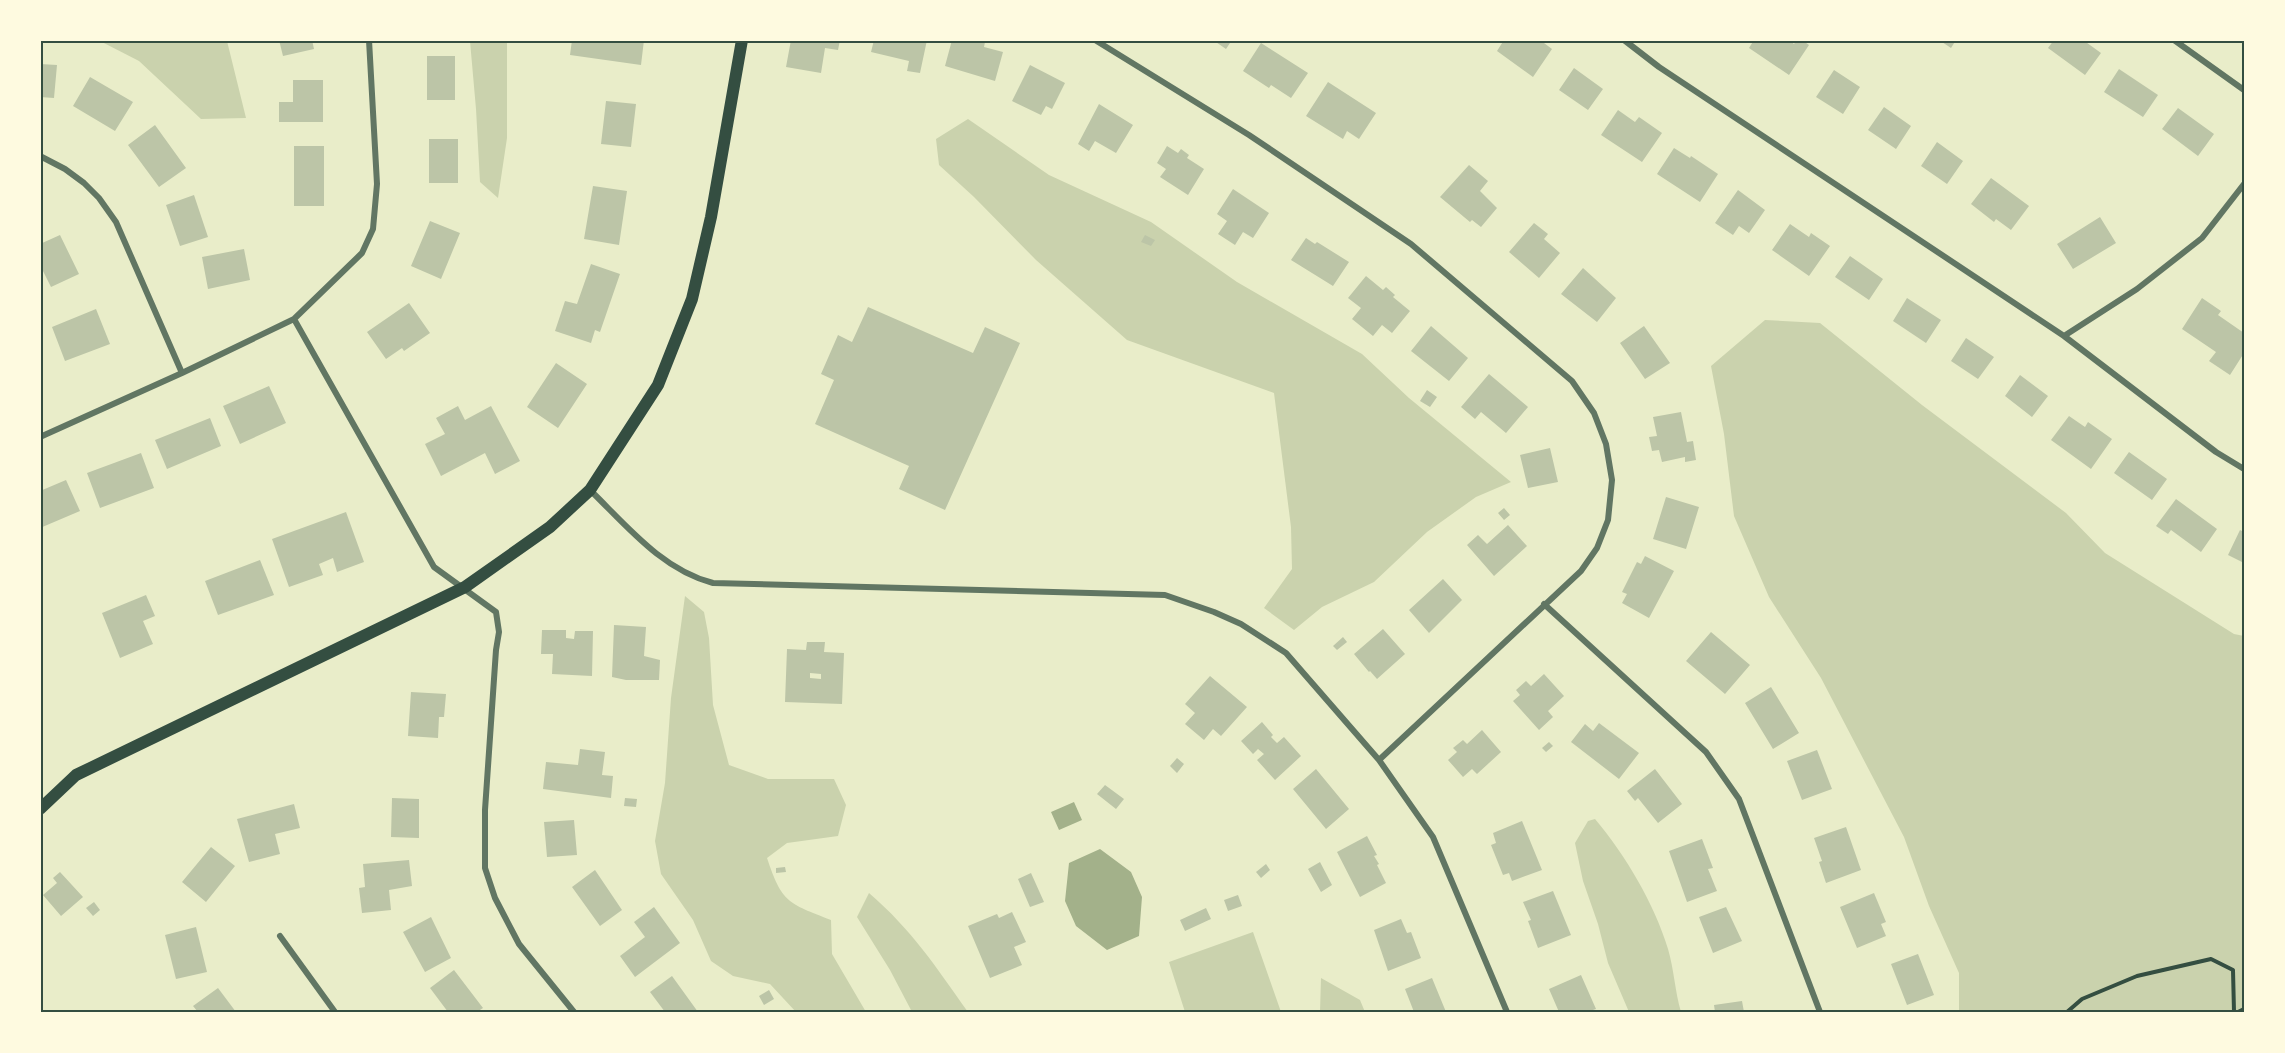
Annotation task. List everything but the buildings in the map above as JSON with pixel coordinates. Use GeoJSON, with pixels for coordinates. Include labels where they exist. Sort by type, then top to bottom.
{"type":"FeatureCollection","features":[{"type":"Feature","properties":{"kind":"main road"},"geometry":{"type":"LineString","coordinates":[[40,809],[76,775],[465,588],[550,527],[590,490],[658,385],[692,299],[711,217],[742,40]]}},
{"type":"Feature","properties":{"kind":"street"},"geometry":{"type":"LineString","coordinates":[[40,437],[182,374],[294,319],[362,253],[373,229],[377,184],[369,40]]}},
{"type":"Feature","properties":{"kind":"street"},"geometry":{"type":"LineString","coordinates":[[1095,40],[1249,135],[1411,244],[1572,381],[1594,413],[1606,444],[1612,480],[1608,520],[1597,548],[1581,571],[1379,760]]}},
{"type":"Feature","properties":{"kind":"street"},"geometry":{"type":"LineString","coordinates":[[1624,40],[1659,67],[2064,336],[2216,452],[2244,469]]}},
{"type":"Feature","properties":{"kind":"street"},"geometry":{"type":"LineString","coordinates":[[2174,40],[2244,90]]}},
{"type":"Feature","properties":{"kind":"street"},"geometry":{"type":"LineString","coordinates":[[40,156],[65,169],[84,183],[99,198],[116,222],[182,374]]}},
{"type":"Feature","properties":{"kind":"street"},"geometry":{"type":"LineString","coordinates":[[2064,336],[2137,289],[2202,238],[2244,184]]}},
{"type":"Feature","properties":{"kind":"street"},"geometry":{"type":"LineString","coordinates":[[294,319],[434,567],[496,612],[499,632],[485,810],[485,868],[495,898],[519,944],[574,1012]]}},
{"type":"Feature","properties":{"kind":"street"},"geometry":{"type":"LineString","coordinates":[[590,490],[656,553],[692,578],[713,583],[1165,595],[1241,624],[1286,653],[1379,760],[1433,837],[1507,1012]]}},
{"type":"Feature","properties":{"kind":"street"},"geometry":{"type":"LineString","coordinates":[[1544,604],[1706,752],[1739,799],[1820,1012]]}},
{"type":"Feature","properties":{"kind":"street"},"geometry":{"type":"LineString","coordinates":[[280,936],[335,1012]]}},
{"type":"Feature","properties":{"kind":"path"},"geometry":{"type":"LineString","coordinates":[[2067,1012],[2082,999],[2137,976],[2211,959],[2233,970],[2236,1012],[2244,1009]]}},
{"type":"Feature","properties":{"kind":"shaded area"},"geometry":{"type":"Polygon","coordinates":[[[100,41],[227,41],[246,118],[201,119],[139,61],[100,41]]]}},
{"type":"Feature","properties":{"kind":"shaded area"},"geometry":{"type":"Polygon","coordinates":[[[470,41],[507,41],[507,138],[498,198],[480,182],[470,41]]]}},
{"type":"Feature","properties":{"kind":"shaded area"},"geometry":{"type":"Polygon","coordinates":[[[968,119],[1049,175],[1151,222],[1237,282],[1362,354],[1409,398],[1511,482],[1476,497],[1427,532],[1374,582],[1322,607],[1294,630],[1264,608],[1292,569],[1291,527],[1274,393],[1127,340],[1036,260],[939,165],[936,139],[968,119]]]}},
{"type":"Feature","properties":{"kind":"shaded area"},"geometry":{"type":"Polygon","coordinates":[[[1765,320],[1820,323],[1922,405],[2066,513],[2105,553],[2234,634],[2244,636],[2244,1012],[1959,1012],[1959,973],[1929,906],[1904,837],[1821,678],[1769,597],[1734,516],[1724,434],[1711,366],[1765,320]]]}},
{"type":"Feature","properties":{"kind":"shaded area"},"geometry":{"type":"Polygon","coordinates":[[[685,596],[704,612],[709,638],[713,705],[729,765],[768,779],[834,779],[846,805],[838,836],[787,843],[767,858],[777,884],[789,900],[831,920],[832,954],[866,1012],[796,1012],[770,984],[733,976],[711,961],[693,920],[661,874],[655,841],[665,783],[671,698],[685,596]]]}},
{"type":"Feature","properties":{"kind":"shaded area"},"geometry":{"type":"Polygon","coordinates":[[[1074,802],[1082,820],[1059,830],[1051,812],[1074,802]]]}},
{"type":"Feature","properties":{"kind":"shaded area"},"geometry":{"type":"Polygon","coordinates":[[[1595,819],[1618,848],[1655,914],[1670,957],[1681,1012],[1629,1012],[1608,963],[1598,924],[1583,881],[1575,843],[1588,821],[1595,819]]]}},
{"type":"Feature","properties":{"kind":"shaded area"},"geometry":{"type":"Polygon","coordinates":[[[1100,849],[1131,872],[1142,897],[1139,936],[1107,950],[1076,926],[1065,901],[1069,863],[1100,849]]]}},
{"type":"Feature","properties":{"kind":"shaded area"},"geometry":{"type":"Polygon","coordinates":[[[869,893],[911,935],[968,1012],[906,1012],[911,1010],[890,970],[857,917],[869,893]]]}},
{"type":"Feature","properties":{"kind":"shaded area"},"geometry":{"type":"Polygon","coordinates":[[[1253,932],[1281,1012],[1185,1012],[1169,962],[1253,932]]]}},
{"type":"Feature","properties":{"kind":"shaded area"},"geometry":{"type":"Polygon","coordinates":[[[1321,978],[1360,1000],[1365,1012],[1320,1012],[1321,978]]]}}]}
